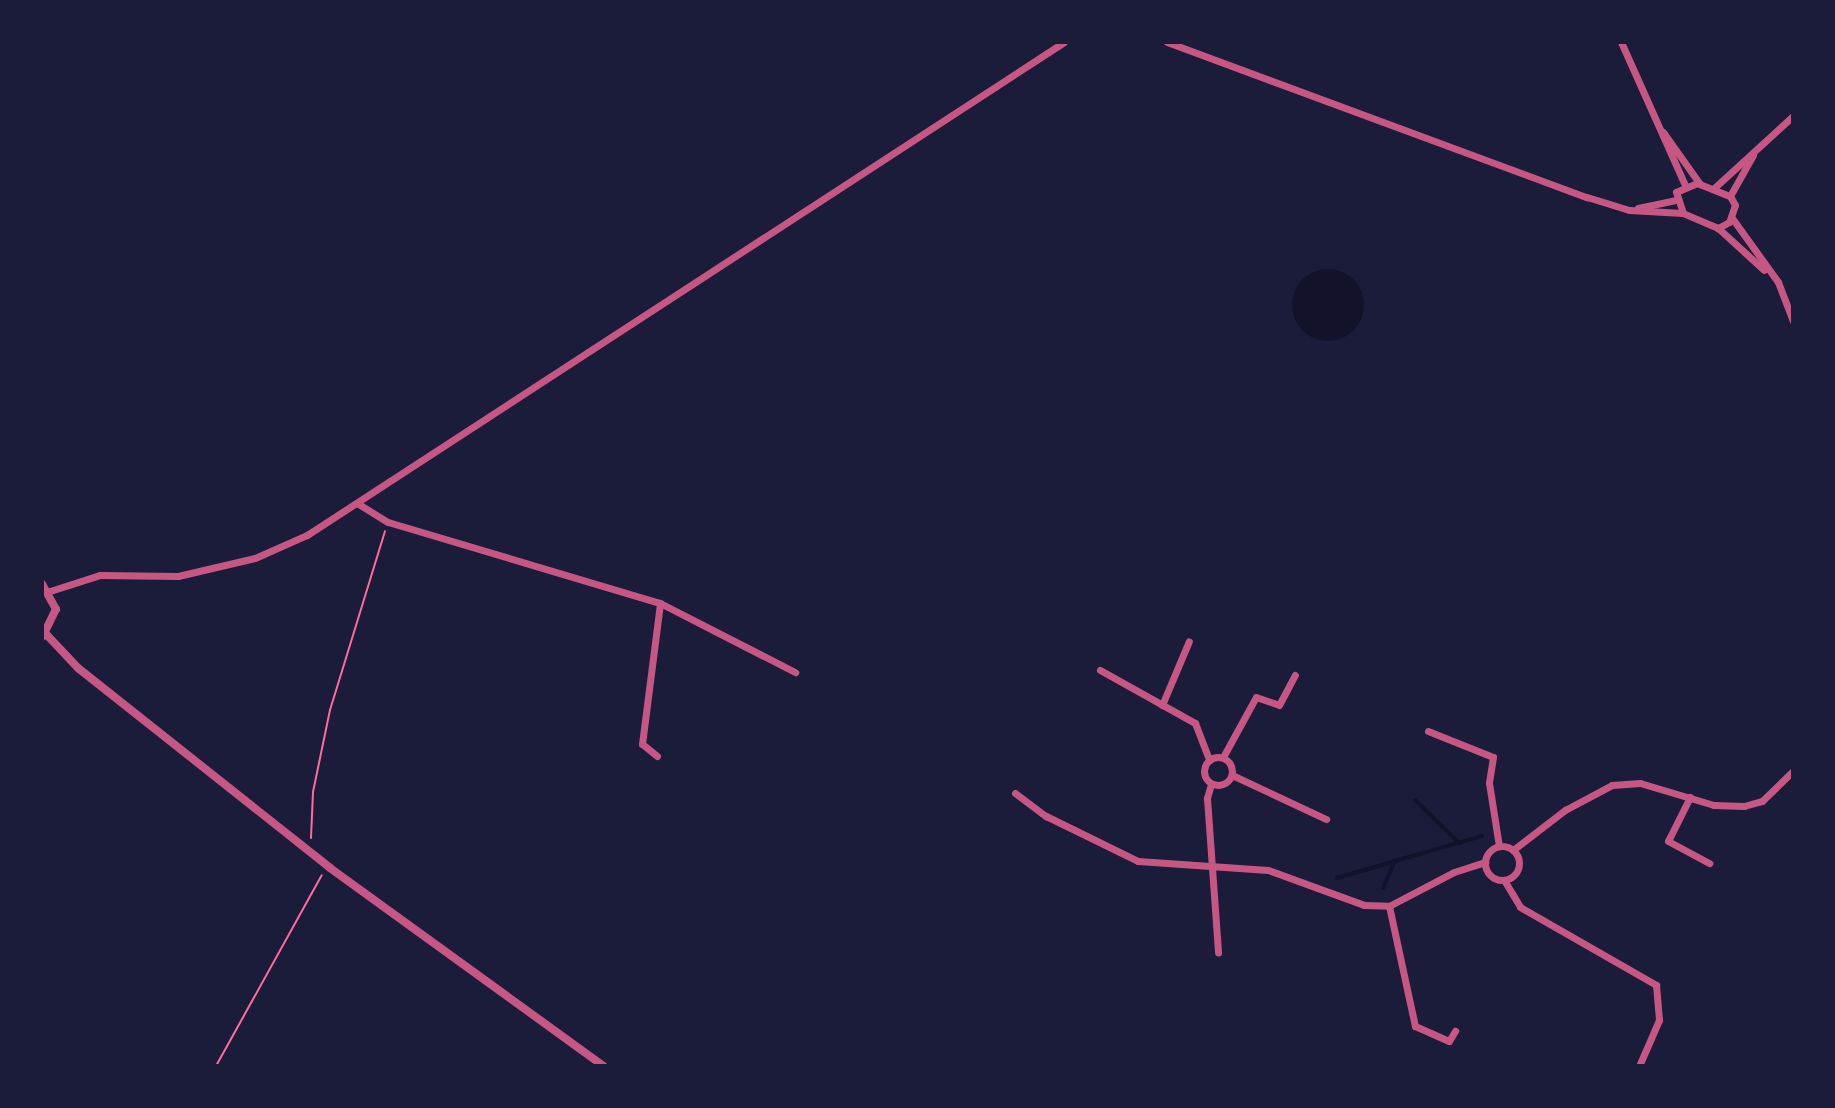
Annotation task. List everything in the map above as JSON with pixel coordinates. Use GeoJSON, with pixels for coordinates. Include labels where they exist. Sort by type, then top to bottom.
{"type":"FeatureCollection","features":[{"type":"Feature","properties":{"kind":"street"},"geometry":{"type":"LineString","coordinates":[[50,591],[100,575],[178,576],[255,558],[307,535],[1064,42]]}},
{"type":"Feature","properties":{"kind":"street"},"geometry":{"type":"LineString","coordinates":[[1167,42],[1629,210],[1683,213],[1718,228],[1778,282]]}},
{"type":"Feature","properties":{"kind":"street"},"geometry":{"type":"LineString","coordinates":[[1621,42],[1685,185]]}},
{"type":"Feature","properties":{"kind":"street"},"geometry":{"type":"LineString","coordinates":[[1713,189],[1793,116]]}},
{"type":"Feature","properties":{"kind":"street"},"geometry":{"type":"LineString","coordinates":[[1656,124],[1700,184]]}},
{"type":"Feature","properties":{"kind":"street"},"geometry":{"type":"LineString","coordinates":[[1730,196],[1758,146]]}},
{"type":"Feature","properties":{"kind":"street"},"geometry":{"type":"LineString","coordinates":[[1685,185],[1700,184],[1730,196],[1735,205],[1732,218],[1718,228]]}},
{"type":"Feature","properties":{"kind":"street"},"geometry":{"type":"LineString","coordinates":[[1629,210],[1675,200],[1685,185]]}},
{"type":"Feature","properties":{"kind":"street"},"geometry":{"type":"LineString","coordinates":[[1675,200],[1683,213]]}},
{"type":"Feature","properties":{"kind":"street"},"geometry":{"type":"LineString","coordinates":[[1732,218],[1778,282],[1793,321]]}},
{"type":"Feature","properties":{"kind":"street"},"geometry":{"type":"LineString","coordinates":[[357,503],[388,522],[660,603],[795,672]]}},
{"type":"Feature","properties":{"kind":"street"},"geometry":{"type":"LineString","coordinates":[[42,584],[50,591],[55,618],[44,635],[78,668],[315,856],[604,1066]]}},
{"type":"Feature","properties":{"kind":"street"},"geometry":{"type":"LineString","coordinates":[[657,756],[642,744],[660,603]]}},
{"type":"Feature","properties":{"kind":"street"},"geometry":{"type":"LineString","coordinates":[[1162,705],[1189,641]]}},
{"type":"Feature","properties":{"kind":"street"},"geometry":{"type":"LineString","coordinates":[[1100,670],[1195,723],[1209,760]]}},
{"type":"Feature","properties":{"kind":"street"},"geometry":{"type":"LineString","coordinates":[[1218,953],[1207,798],[1211,784],[1203,771],[1209,760],[1223,757],[1256,697],[1279,705],[1295,675]]}},
{"type":"Feature","properties":{"kind":"street"},"geometry":{"type":"LineString","coordinates":[[1428,731],[1493,757],[1489,783],[1499,846]]}},
{"type":"Feature","properties":{"kind":"street"},"geometry":{"type":"LineString","coordinates":[[1223,757],[1232,775],[1326,819]]}},
{"type":"Feature","properties":{"kind":"street"},"geometry":{"type":"LineString","coordinates":[[1513,850],[1565,810],[1612,785],[1640,783],[1690,797],[1744,806],[1762,801],[1793,771]]}},
{"type":"Feature","properties":{"kind":"street"},"geometry":{"type":"LineString","coordinates":[[1211,784],[1222,785],[1232,775]]}},
{"type":"Feature","properties":{"kind":"street"},"geometry":{"type":"LineString","coordinates":[[1015,793],[1046,816],[1138,861],[1268,870],[1351,902],[1389,906],[1454,872],[1485,862],[1499,846]]}},
{"type":"Feature","properties":{"kind":"street"},"geometry":{"type":"LineString","coordinates":[[1690,797],[1668,841],[1709,863]]}},
{"type":"Feature","properties":{"kind":"street"},"geometry":{"type":"LineString","coordinates":[[1499,846],[1513,850]]}},
{"type":"Feature","properties":{"kind":"street"},"geometry":{"type":"LineString","coordinates":[[1504,880],[1518,866],[1513,850]]}},
{"type":"Feature","properties":{"kind":"street"},"geometry":{"type":"LineString","coordinates":[[1485,862],[1493,877],[1504,880],[1520,907],[1656,985],[1659,1020],[1639,1066]]}},
{"type":"Feature","properties":{"kind":"street"},"geometry":{"type":"LineString","coordinates":[[1389,906],[1415,1026],[1449,1041],[1455,1031]]}},
{"type":"Feature","properties":{"kind":"path"},"geometry":{"type":"LineString","coordinates":[[216,1066],[324,879],[309,831],[330,710],[388,522]]}},
{"type":"Feature","properties":{"kind":"shaded area"},"geometry":{"type":"Polygon","coordinates":[[[1335,269],[1354,279],[1362,291],[1362,319],[1354,331],[1342,339],[1321,341],[1302,331],[1294,319],[1292,298],[1302,279],[1314,271],[1335,269]]]}},
{"type":"Feature","properties":{"kind":"waterway"},"geometry":{"type":"LineString","coordinates":[[1415,800],[1459,843]]}},
{"type":"Feature","properties":{"kind":"waterway"},"geometry":{"type":"LineString","coordinates":[[1337,878],[1482,836]]}},
{"type":"Feature","properties":{"kind":"waterway"},"geometry":{"type":"LineString","coordinates":[[1383,888],[1395,861]]}}]}
